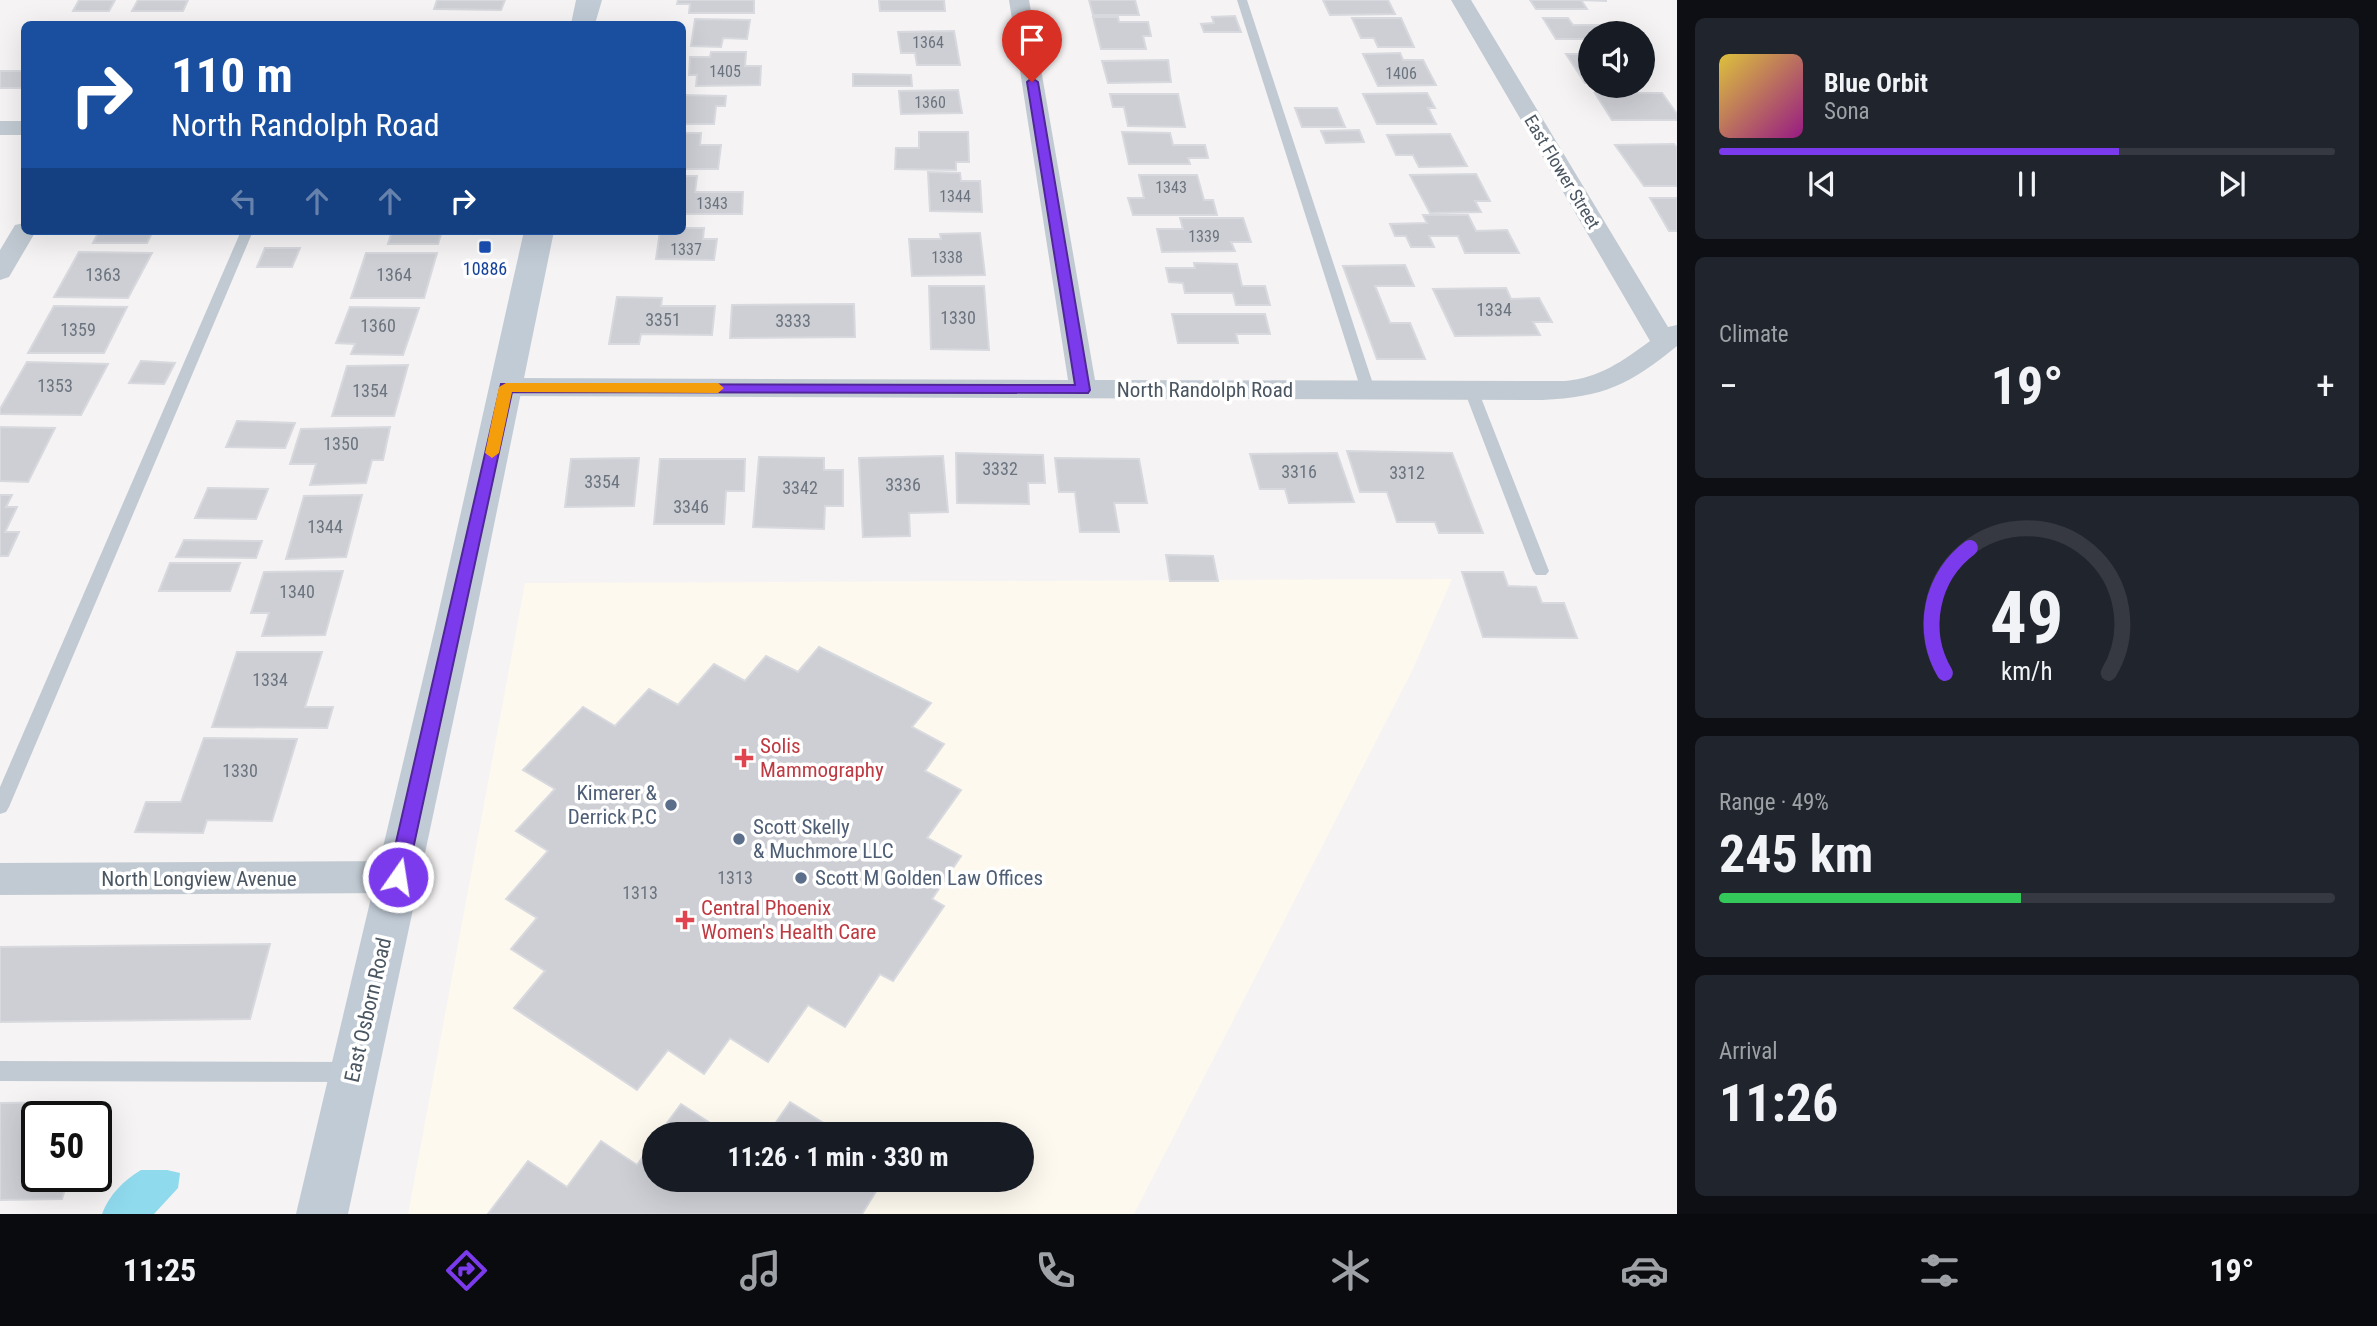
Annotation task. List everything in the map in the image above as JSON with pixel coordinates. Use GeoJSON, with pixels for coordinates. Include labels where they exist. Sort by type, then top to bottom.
{"type":"FeatureCollection","features":[{"type":"Feature","properties":{"kind":"main road"},"geometry":{"type":"LineString","coordinates":[[584,21],[589,0]]}},
{"type":"Feature","properties":{"kind":"main road","name":"East Osborn Road"},"geometry":{"type":"LineString","coordinates":[[322,1214],[538,235]]}},
{"type":"Feature","properties":{"kind":"street"},"geometry":{"type":"LineString","coordinates":[[1019,0],[1083,390]]}},
{"type":"Feature","properties":{"kind":"street","name":"East Flower Street"},"geometry":{"type":"LineString","coordinates":[[1461,0],[1670,338]]}},
{"type":"Feature","properties":{"kind":"street"},"geometry":{"type":"LineString","coordinates":[[0,128],[21,128]]}},
{"type":"Feature","properties":{"kind":"street"},"geometry":{"type":"LineString","coordinates":[[0,272],[21,235]]}},
{"type":"Feature","properties":{"kind":"street","name":"North Randolph Road"},"geometry":{"type":"LineString","coordinates":[[506,387],[1576,389],[1602,383],[1622,373],[1670,338]]}},
{"type":"Feature","properties":{"kind":"street","name":"North Longview Avenue"},"geometry":{"type":"LineString","coordinates":[[0,879],[398,877]]}},
{"type":"Feature","properties":{"kind":"lane"},"geometry":{"type":"LineString","coordinates":[[1242,0],[1368,390]]}},
{"type":"Feature","properties":{"kind":"lane"},"geometry":{"type":"LineString","coordinates":[[0,807],[245,235]]}},
{"type":"Feature","properties":{"kind":"lane"},"geometry":{"type":"LineString","coordinates":[[1471,390],[1541,571]]}},
{"type":"Feature","properties":{"kind":"lane"},"geometry":{"type":"LineString","coordinates":[[0,1071],[354,1072]]}},
{"type":"Feature","properties":{"kind":"shaded area"},"geometry":{"type":"Polygon","coordinates":[[[1452,579],[1413,669],[1134,1214],[408,1214],[525,583],[1452,579]]]}},
{"type":"Feature","properties":{"kind":"water"},"geometry":{"type":"Polygon","coordinates":[[[141,1170],[180,1173],[178,1188],[154,1214],[102,1214],[118,1189],[141,1170]]]}},
{"type":"Feature","properties":{"kind":"building"},"geometry":{"type":"Polygon","coordinates":[[[79,0],[115,0],[109,11],[73,11],[79,0]]]}},
{"type":"Feature","properties":{"kind":"building"},"geometry":{"type":"Polygon","coordinates":[[[138,0],[188,0],[183,11],[132,11],[138,0]]]}},
{"type":"Feature","properties":{"kind":"building"},"geometry":{"type":"Polygon","coordinates":[[[437,0],[505,0],[501,10],[434,9],[437,0]]]}},
{"type":"Feature","properties":{"kind":"building"},"geometry":{"type":"Polygon","coordinates":[[[678,0],[754,0],[754,13],[689,13],[690,4],[677,4],[678,0]]]}},
{"type":"Feature","properties":{"kind":"building"},"geometry":{"type":"Polygon","coordinates":[[[879,0],[944,0],[945,11],[880,11],[879,0]]]}},
{"type":"Feature","properties":{"kind":"building"},"geometry":{"type":"Polygon","coordinates":[[[1089,0],[1135,0],[1139,15],[1093,15],[1089,0]]]}},
{"type":"Feature","properties":{"kind":"building"},"geometry":{"type":"Polygon","coordinates":[[[1323,0],[1388,0],[1395,14],[1330,15],[1323,0]]]}},
{"type":"Feature","properties":{"kind":"building"},"geometry":{"type":"Polygon","coordinates":[[[1530,0],[1581,0],[1587,9],[1536,9],[1530,0]]]}},
{"type":"Feature","properties":{"kind":"building"},"geometry":{"type":"Polygon","coordinates":[[[1235,16],[1241,32],[1204,32],[1201,24],[1214,23],[1212,17],[1235,16]]]}},
{"type":"Feature","properties":{"kind":"building"},"geometry":{"type":"Polygon","coordinates":[[[1093,17],[1118,17],[1119,22],[1148,22],[1151,36],[1143,36],[1146,49],[1101,49],[1093,17]]]}},
{"type":"Feature","properties":{"kind":"building"},"geometry":{"type":"Polygon","coordinates":[[[1352,18],[1401,18],[1414,47],[1378,47],[1374,38],[1361,38],[1352,18]]]}},
{"type":"Feature","properties":{"kind":"building"},"geometry":{"type":"Polygon","coordinates":[[[1543,18],[1568,18],[1573,25],[1578,25],[1578,39],[1556,39],[1543,18]]]}},
{"type":"Feature","properties":{"kind":"building"},"geometry":{"type":"Polygon","coordinates":[[[695,19],[750,20],[747,39],[723,38],[721,47],[691,46],[695,19]]]}},
{"type":"Feature","properties":{"kind":"building"},"geometry":{"type":"Polygon","coordinates":[[[954,31],[960,65],[917,65],[915,53],[901,53],[898,32],[954,31]]]}},
{"type":"Feature","properties":{"kind":"building"},"geometry":{"type":"Polygon","coordinates":[[[711,52],[746,52],[745,66],[761,66],[760,85],[696,86],[697,75],[689,75],[690,57],[710,57],[711,52]]]}},
{"type":"Feature","properties":{"kind":"building"},"geometry":{"type":"Polygon","coordinates":[[[1400,53],[1403,60],[1423,60],[1436,85],[1378,86],[1363,54],[1400,53]]]}},
{"type":"Feature","properties":{"kind":"building"},"geometry":{"type":"Polygon","coordinates":[[[1566,54],[1578,54],[1578,72],[1566,54]]]}},
{"type":"Feature","properties":{"kind":"building"},"geometry":{"type":"Polygon","coordinates":[[[1168,60],[1171,82],[1108,83],[1102,61],[1168,60]]]}},
{"type":"Feature","properties":{"kind":"building"},"geometry":{"type":"Polygon","coordinates":[[[0,71],[21,71],[21,88],[0,88],[0,71]]]}},
{"type":"Feature","properties":{"kind":"building"},"geometry":{"type":"Polygon","coordinates":[[[853,74],[911,75],[912,86],[853,86],[853,74]]]}},
{"type":"Feature","properties":{"kind":"building"},"geometry":{"type":"Polygon","coordinates":[[[958,90],[962,113],[901,114],[899,91],[958,90]]]}},
{"type":"Feature","properties":{"kind":"building"},"geometry":{"type":"Polygon","coordinates":[[[1427,93],[1435,108],[1428,108],[1436,124],[1377,124],[1363,94],[1427,93]]]}},
{"type":"Feature","properties":{"kind":"building"},"geometry":{"type":"Polygon","coordinates":[[[1655,93],[1662,93],[1677,114],[1677,120],[1612,120],[1598,98],[1655,98],[1655,93]]]}},
{"type":"Feature","properties":{"kind":"building"},"geometry":{"type":"Polygon","coordinates":[[[1110,94],[1178,94],[1185,127],[1128,126],[1124,107],[1113,107],[1110,94]]]}},
{"type":"Feature","properties":{"kind":"building"},"geometry":{"type":"Polygon","coordinates":[[[686,95],[726,96],[725,106],[716,106],[714,124],[686,124],[686,95]]]}},
{"type":"Feature","properties":{"kind":"building"},"geometry":{"type":"Polygon","coordinates":[[[1295,108],[1337,108],[1345,127],[1302,127],[1295,108]]]}},
{"type":"Feature","properties":{"kind":"building"},"geometry":{"type":"Polygon","coordinates":[[[1359,130],[1364,142],[1326,143],[1321,131],[1359,130]]]}},
{"type":"Feature","properties":{"kind":"building"},"geometry":{"type":"Polygon","coordinates":[[[919,132],[968,132],[969,162],[956,162],[956,170],[895,169],[896,148],[919,148],[919,132]]]}},
{"type":"Feature","properties":{"kind":"building"},"geometry":{"type":"Polygon","coordinates":[[[1122,132],[1170,133],[1173,145],[1205,145],[1208,158],[1188,158],[1190,164],[1129,164],[1122,132]]]}},
{"type":"Feature","properties":{"kind":"building"},"geometry":{"type":"Polygon","coordinates":[[[686,133],[701,133],[700,145],[721,145],[718,169],[686,169],[686,133]]]}},
{"type":"Feature","properties":{"kind":"building"},"geometry":{"type":"Polygon","coordinates":[[[1450,134],[1467,166],[1419,167],[1413,155],[1396,155],[1387,135],[1450,134]]]}},
{"type":"Feature","properties":{"kind":"building"},"geometry":{"type":"Polygon","coordinates":[[[1674,144],[1677,148],[1677,186],[1644,186],[1615,145],[1674,144]]]}},
{"type":"Feature","properties":{"kind":"building"},"geometry":{"type":"Polygon","coordinates":[[[928,172],[960,173],[961,181],[980,181],[982,212],[930,211],[928,172]]]}},
{"type":"Feature","properties":{"kind":"building"},"geometry":{"type":"Polygon","coordinates":[[[1476,174],[1490,201],[1475,201],[1481,212],[1430,213],[1410,175],[1476,174]]]}},
{"type":"Feature","properties":{"kind":"building"},"geometry":{"type":"Polygon","coordinates":[[[1139,175],[1197,175],[1204,200],[1213,200],[1217,215],[1133,215],[1128,198],[1144,198],[1139,175]]]}},
{"type":"Feature","properties":{"kind":"building"},"geometry":{"type":"Polygon","coordinates":[[[686,176],[697,176],[695,192],[743,192],[742,214],[686,214],[686,176]]]}},
{"type":"Feature","properties":{"kind":"building"},"geometry":{"type":"Polygon","coordinates":[[[1650,198],[1677,198],[1677,231],[1669,231],[1650,198]]]}},
{"type":"Feature","properties":{"kind":"building"},"geometry":{"type":"Polygon","coordinates":[[[1423,215],[1468,215],[1476,231],[1507,230],[1519,253],[1465,253],[1458,236],[1429,236],[1434,247],[1411,247],[1406,236],[1395,236],[1390,224],[1427,223],[1423,215]]]}},
{"type":"Feature","properties":{"kind":"building"},"geometry":{"type":"Polygon","coordinates":[[[1180,218],[1243,218],[1251,242],[1231,242],[1235,251],[1162,252],[1157,229],[1183,229],[1180,218]]]}},
{"type":"Feature","properties":{"kind":"building"},"geometry":{"type":"Polygon","coordinates":[[[686,228],[704,228],[703,239],[717,239],[714,260],[656,259],[659,235],[686,235],[686,228]]]}},
{"type":"Feature","properties":{"kind":"building"},"geometry":{"type":"Polygon","coordinates":[[[980,233],[985,275],[912,276],[909,239],[941,239],[940,234],[980,233]]]}},
{"type":"Feature","properties":{"kind":"building"},"geometry":{"type":"Polygon","coordinates":[[[97,235],[151,235],[147,243],[93,243],[97,235]]]}},
{"type":"Feature","properties":{"kind":"building"},"geometry":{"type":"Polygon","coordinates":[[[391,235],[441,235],[438,244],[388,244],[391,235]]]}},
{"type":"Feature","properties":{"kind":"building"},"geometry":{"type":"Polygon","coordinates":[[[265,248],[300,248],[292,267],[257,267],[265,248]]]}},
{"type":"Feature","properties":{"kind":"building"},"geometry":{"type":"Polygon","coordinates":[[[79,252],[152,253],[128,298],[54,297],[79,252]]]}},
{"type":"Feature","properties":{"kind":"building"},"geometry":{"type":"Polygon","coordinates":[[[366,253],[437,253],[424,298],[351,298],[366,253]]]}},
{"type":"Feature","properties":{"kind":"building"},"geometry":{"type":"Polygon","coordinates":[[[1194,263],[1237,264],[1242,286],[1265,286],[1270,305],[1236,305],[1233,293],[1185,293],[1183,283],[1169,282],[1166,268],[1195,268],[1194,263]]]}},
{"type":"Feature","properties":{"kind":"building"},"geometry":{"type":"Polygon","coordinates":[[[1405,265],[1414,286],[1375,286],[1390,323],[1410,323],[1425,359],[1377,359],[1343,266],[1405,265]]]}},
{"type":"Feature","properties":{"kind":"building"},"geometry":{"type":"Polygon","coordinates":[[[929,286],[984,286],[989,350],[931,349],[929,286]]]}},
{"type":"Feature","properties":{"kind":"building"},"geometry":{"type":"Polygon","coordinates":[[[1506,288],[1511,299],[1539,298],[1552,322],[1533,322],[1540,335],[1455,336],[1433,289],[1506,288]]]}},
{"type":"Feature","properties":{"kind":"building"},"geometry":{"type":"Polygon","coordinates":[[[617,297],[662,298],[661,306],[715,306],[712,335],[641,334],[639,344],[609,344],[617,297]]]}},
{"type":"Feature","properties":{"kind":"building"},"geometry":{"type":"Polygon","coordinates":[[[854,304],[855,337],[730,338],[732,305],[854,304]]]}},
{"type":"Feature","properties":{"kind":"building"},"geometry":{"type":"Polygon","coordinates":[[[54,306],[127,307],[104,353],[28,353],[54,306]]]}},
{"type":"Feature","properties":{"kind":"building"},"geometry":{"type":"Polygon","coordinates":[[[350,307],[419,308],[403,355],[351,354],[355,344],[336,343],[350,307]]]}},
{"type":"Feature","properties":{"kind":"building"},"geometry":{"type":"Polygon","coordinates":[[[1172,314],[1265,314],[1270,334],[1236,334],[1238,343],[1178,343],[1172,314]]]}},
{"type":"Feature","properties":{"kind":"building"},"geometry":{"type":"Polygon","coordinates":[[[141,361],[175,363],[164,384],[129,383],[141,361]]]}},
{"type":"Feature","properties":{"kind":"building"},"geometry":{"type":"Polygon","coordinates":[[[27,362],[108,364],[81,415],[0,414],[0,409],[27,362]]]}},
{"type":"Feature","properties":{"kind":"building"},"geometry":{"type":"Polygon","coordinates":[[[408,365],[394,416],[332,416],[347,366],[408,365]]]}},
{"type":"Feature","properties":{"kind":"building"},"geometry":{"type":"Polygon","coordinates":[[[237,421],[295,423],[285,448],[226,447],[237,421]]]}},
{"type":"Feature","properties":{"kind":"building"},"geometry":{"type":"Polygon","coordinates":[[[0,427],[55,428],[28,482],[0,481],[0,427]]]}},
{"type":"Feature","properties":{"kind":"building"},"geometry":{"type":"Polygon","coordinates":[[[390,427],[383,460],[372,460],[366,483],[310,485],[316,464],[290,464],[301,429],[390,427]]]}},
{"type":"Feature","properties":{"kind":"building"},"geometry":{"type":"Polygon","coordinates":[[[1347,451],[1452,453],[1483,533],[1439,533],[1435,522],[1397,522],[1387,492],[1360,492],[1347,451]]]}},
{"type":"Feature","properties":{"kind":"building"},"geometry":{"type":"Polygon","coordinates":[[[956,453],[1043,455],[1045,483],[1028,483],[1029,504],[957,503],[956,453]]]}},
{"type":"Feature","properties":{"kind":"building"},"geometry":{"type":"Polygon","coordinates":[[[1337,453],[1354,502],[1289,503],[1285,489],[1260,489],[1250,454],[1337,453]]]}},
{"type":"Feature","properties":{"kind":"building"},"geometry":{"type":"Polygon","coordinates":[[[943,456],[948,512],[909,513],[910,536],[863,537],[859,458],[943,456]]]}},
{"type":"Feature","properties":{"kind":"building"},"geometry":{"type":"Polygon","coordinates":[[[759,457],[824,458],[824,470],[843,470],[843,506],[825,506],[824,529],[753,527],[759,457]]]}},
{"type":"Feature","properties":{"kind":"building"},"geometry":{"type":"Polygon","coordinates":[[[639,458],[634,506],[565,507],[571,459],[639,458]]]}},
{"type":"Feature","properties":{"kind":"building"},"geometry":{"type":"Polygon","coordinates":[[[1055,458],[1139,459],[1147,503],[1114,503],[1119,532],[1080,532],[1075,492],[1059,492],[1055,458]]]}},
{"type":"Feature","properties":{"kind":"building"},"geometry":{"type":"Polygon","coordinates":[[[660,459],[745,459],[744,491],[726,491],[724,524],[654,524],[660,459]]]}},
{"type":"Feature","properties":{"kind":"building"},"geometry":{"type":"Polygon","coordinates":[[[208,488],[268,489],[256,519],[195,518],[208,488]]]}},
{"type":"Feature","properties":{"kind":"building"},"geometry":{"type":"Polygon","coordinates":[[[0,495],[12,495],[6,507],[17,507],[5,532],[19,532],[8,556],[0,556],[0,495]]]}},
{"type":"Feature","properties":{"kind":"building"},"geometry":{"type":"Polygon","coordinates":[[[362,495],[346,557],[286,559],[304,496],[362,495]]]}},
{"type":"Feature","properties":{"kind":"building"},"geometry":{"type":"Polygon","coordinates":[[[184,540],[262,541],[256,558],[176,557],[184,540]]]}},
{"type":"Feature","properties":{"kind":"building"},"geometry":{"type":"Polygon","coordinates":[[[1166,555],[1213,556],[1218,581],[1170,581],[1166,555]]]}},
{"type":"Feature","properties":{"kind":"building"},"geometry":{"type":"Polygon","coordinates":[[[170,563],[240,563],[230,591],[159,591],[170,563]]]}},
{"type":"Feature","properties":{"kind":"building"},"geometry":{"type":"Polygon","coordinates":[[[343,571],[325,635],[262,636],[269,613],[251,613],[264,572],[343,571]]]}},
{"type":"Feature","properties":{"kind":"building"},"geometry":{"type":"Polygon","coordinates":[[[1462,572],[1503,572],[1508,586],[1536,587],[1542,603],[1564,603],[1577,638],[1483,637],[1462,572]]]}},
{"type":"Feature","properties":{"kind":"building"},"geometry":{"type":"Polygon","coordinates":[[[819,647],[931,703],[912,727],[944,744],[925,771],[961,790],[927,838],[961,856],[932,899],[944,906],[893,981],[880,974],[845,1027],[808,1005],[768,1062],[730,1038],[704,1074],[668,1050],[637,1090],[514,1008],[545,971],[511,949],[537,918],[506,899],[548,851],[516,831],[555,789],[523,770],[583,707],[615,726],[649,689],[678,705],[714,664],[745,681],[766,656],[798,672],[819,647]]]}},
{"type":"Feature","properties":{"kind":"building"},"geometry":{"type":"Polygon","coordinates":[[[237,652],[322,652],[305,707],[333,707],[327,728],[212,727],[237,652]]]}},
{"type":"Feature","properties":{"kind":"building"},"geometry":{"type":"Polygon","coordinates":[[[204,738],[297,739],[272,821],[207,820],[203,833],[135,832],[146,802],[181,802],[204,738]]]}},
{"type":"Feature","properties":{"kind":"building"},"geometry":{"type":"Polygon","coordinates":[[[270,944],[250,1019],[0,1022],[0,947],[270,944]]]}},
{"type":"Feature","properties":{"kind":"building"},"geometry":{"type":"Polygon","coordinates":[[[790,1102],[822,1122],[776,1122],[790,1102]]]}},
{"type":"Feature","properties":{"kind":"building"},"geometry":{"type":"Polygon","coordinates":[[[0,1103],[21,1103],[21,1192],[64,1192],[62,1199],[0,1200],[0,1103]]]}},
{"type":"Feature","properties":{"kind":"building"},"geometry":{"type":"Polygon","coordinates":[[[681,1104],[709,1122],[668,1122],[681,1104]]]}},
{"type":"Feature","properties":{"kind":"building"},"geometry":{"type":"Polygon","coordinates":[[[601,1141],[637,1165],[642,1158],[642,1192],[876,1192],[862,1214],[488,1214],[528,1161],[567,1187],[601,1141]]]}},
{"type":"Feature","properties":{"kind":"slow traffic"},"geometry":{"type":"LineString","coordinates":[[492,453],[506,387],[718,388]]}},
{"type":"Feature","properties":{"kind":"place","name":"10886"},"geometry":{"type":"Point","coordinates":[485,247]}},
{"type":"Feature","properties":{"kind":"place","name":"Solis Mammography"},"geometry":{"type":"Point","coordinates":[744,758]}},
{"type":"Feature","properties":{"kind":"place","name":"Kimerer & Derrick P.C"},"geometry":{"type":"Point","coordinates":[671,805]}},
{"type":"Feature","properties":{"kind":"place","name":"Scott Skelly & Muchmore LLC"},"geometry":{"type":"Point","coordinates":[739,839]}},
{"type":"Feature","properties":{"kind":"place","name":"Scott M Golden Law Offices"},"geometry":{"type":"Point","coordinates":[801,878]}},
{"type":"Feature","properties":{"kind":"place","name":"Central Phoenix Women's Health Care"},"geometry":{"type":"Point","coordinates":[685,920]}},
{"type":"Feature","properties":{"kind":"route"},"geometry":{"type":"LineString","coordinates":[[398,877],[506,387],[1083,390],[1032,82]]}}]}
